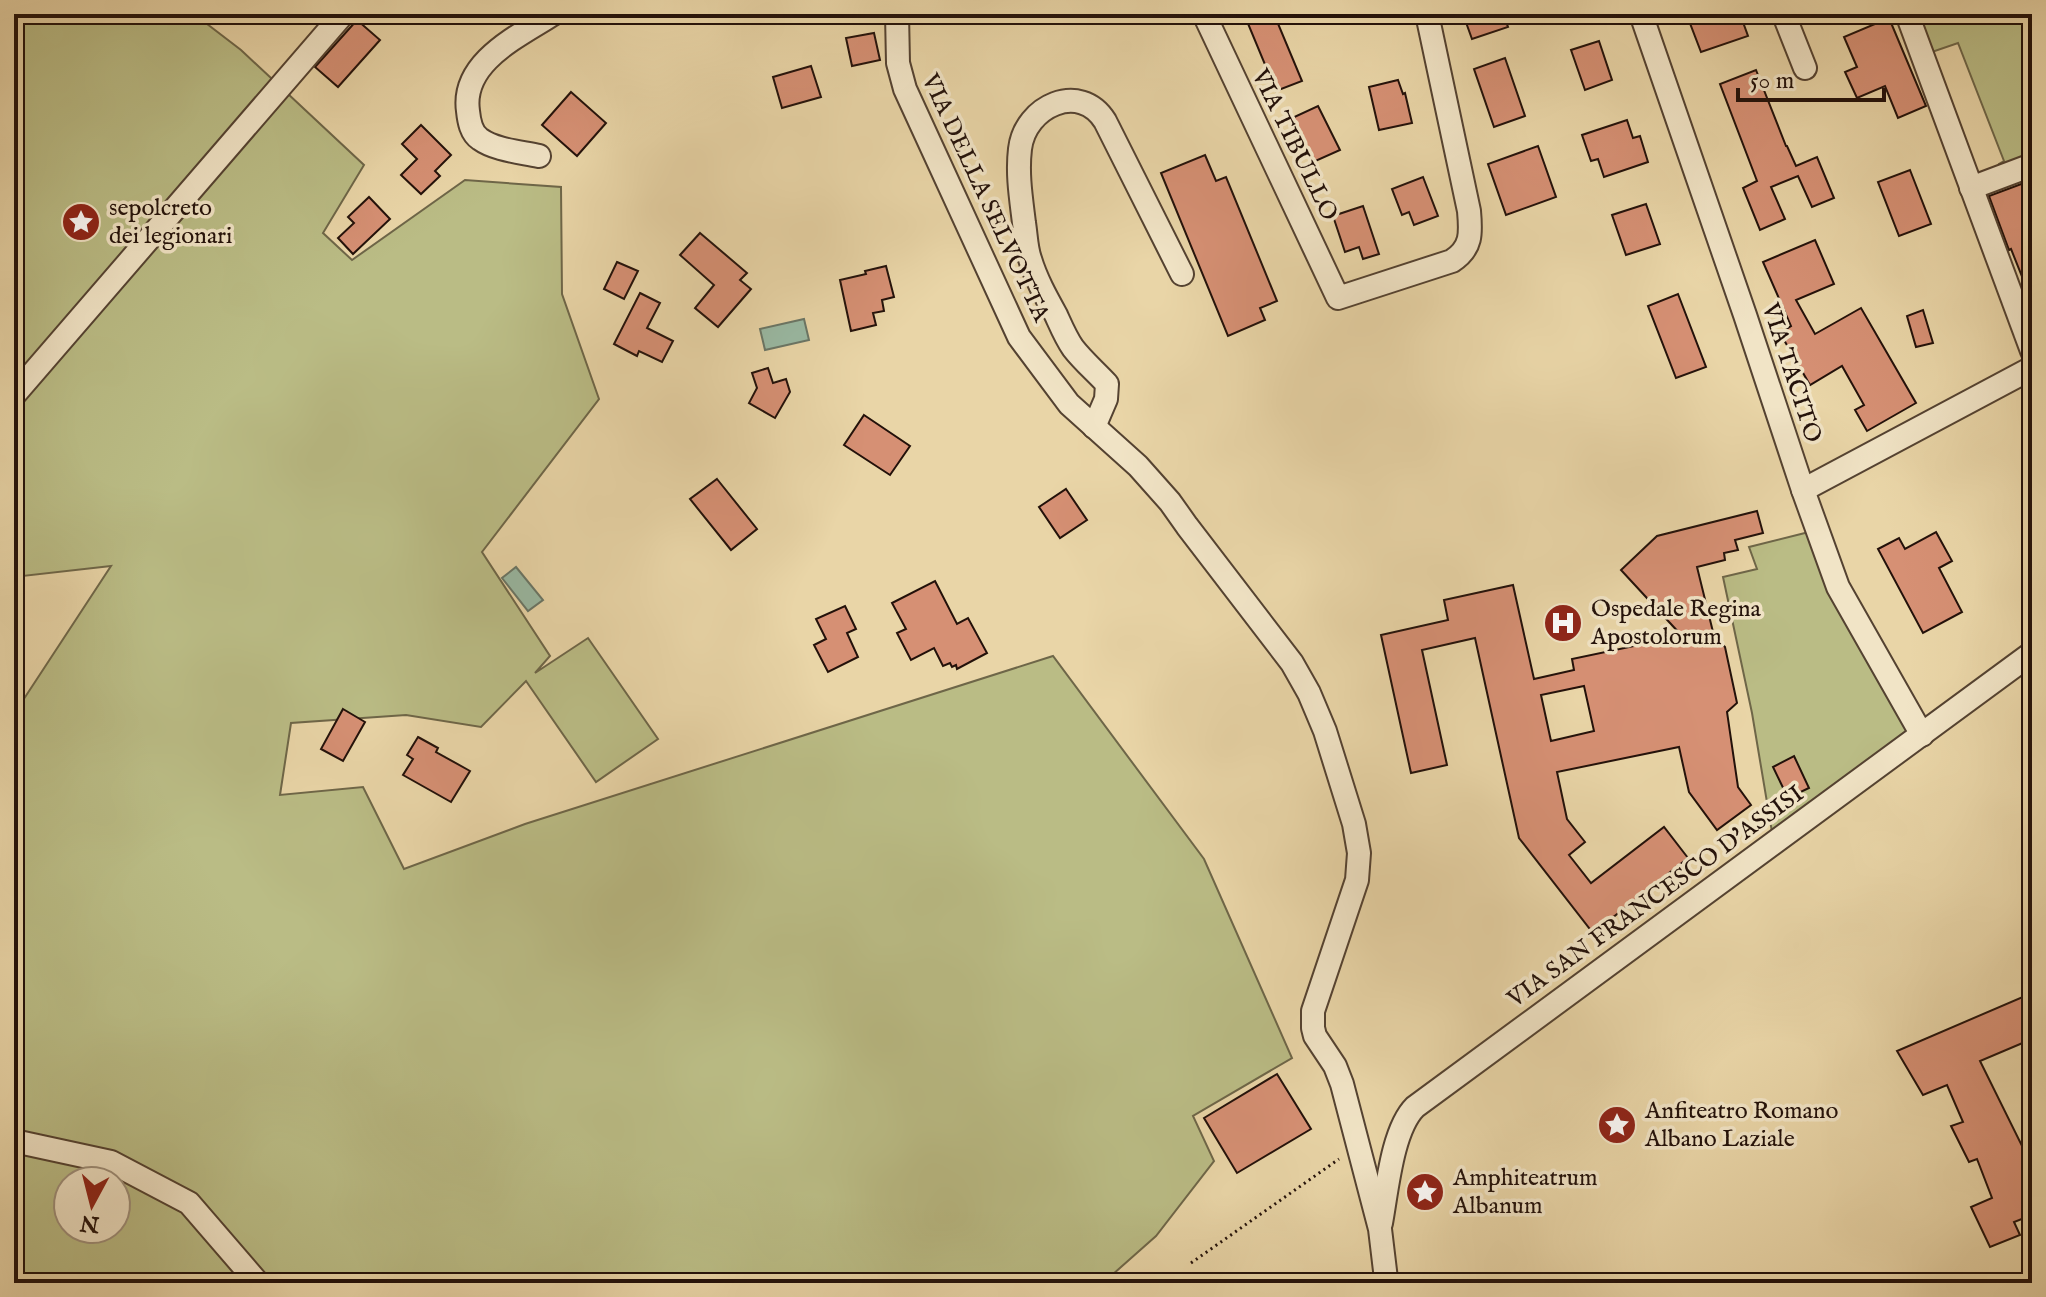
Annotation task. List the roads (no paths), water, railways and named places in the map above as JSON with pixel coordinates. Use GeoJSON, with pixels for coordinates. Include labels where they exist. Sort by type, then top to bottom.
{"type":"FeatureCollection","features":[{"type":"Feature","properties":{"kind":"street"},"geometry":{"type":"LineString","coordinates":[[14,395],[343,14]]}},
{"type":"Feature","properties":{"kind":"street"},"geometry":{"type":"LineString","coordinates":[[539,156],[491,145],[478,138],[472,130],[467,104],[471,84],[487,60],[553,14]]}},
{"type":"Feature","properties":{"kind":"street","name":"VIA DELLA SELVOTTA"},"geometry":{"type":"LineString","coordinates":[[897,14],[898,63],[905,89],[1011,323],[1069,404],[1138,466],[1170,502],[1292,663],[1325,731],[1354,824],[1359,867],[1349,907],[1315,1001],[1313,1028],[1318,1042],[1338,1072],[1380,1229],[1389,1282]]}},
{"type":"Feature","properties":{"kind":"street","name":"VIA TIBULLO"},"geometry":{"type":"LineString","coordinates":[[1204,14],[1338,298],[1452,261],[1463,253],[1468,243],[1469,211],[1427,14]]}},
{"type":"Feature","properties":{"kind":"street","name":"VIA TACITO"},"geometry":{"type":"LineString","coordinates":[[1641,14],[1838,587],[1922,735]]}},
{"type":"Feature","properties":{"kind":"street"},"geometry":{"type":"LineString","coordinates":[[1786,14],[1805,68]]}},
{"type":"Feature","properties":{"kind":"street"},"geometry":{"type":"LineString","coordinates":[[1907,14],[2032,351]]}},
{"type":"Feature","properties":{"kind":"street"},"geometry":{"type":"LineString","coordinates":[[1094,427],[1106,399],[1107,384],[1072,347],[1037,281],[1029,256],[1018,176],[1020,146],[1030,121],[1038,113],[1057,103],[1067,102],[1087,104],[1098,112],[1182,274]]}},
{"type":"Feature","properties":{"kind":"street"},"geometry":{"type":"LineString","coordinates":[[1971,188],[2032,165]]}},
{"type":"Feature","properties":{"kind":"street"},"geometry":{"type":"LineString","coordinates":[[1803,490],[2032,368]]}},
{"type":"Feature","properties":{"kind":"street","name":"VIA SAN FRANCESCO D'ASSISI"},"geometry":{"type":"LineString","coordinates":[[1380,1229],[1401,1126],[1415,1107],[2032,653]]}},
{"type":"Feature","properties":{"kind":"street"},"geometry":{"type":"LineString","coordinates":[[14,1141],[111,1162],[189,1203],[258,1283]]}},
{"type":"Feature","properties":{"kind":"place","name":"sepolcreto dei legionari"},"geometry":{"type":"Point","coordinates":[81,222]}},
{"type":"Feature","properties":{"kind":"place","name":"Ospedale Regina Apostolorum"},"geometry":{"type":"Point","coordinates":[1563,623]}},
{"type":"Feature","properties":{"kind":"place","name":"Anfiteatro Romano Albano Laziale"},"geometry":{"type":"Point","coordinates":[1617,1125]}},
{"type":"Feature","properties":{"kind":"place","name":"Amphiteatrum Albanum"},"geometry":{"type":"Point","coordinates":[1425,1192]}}]}
